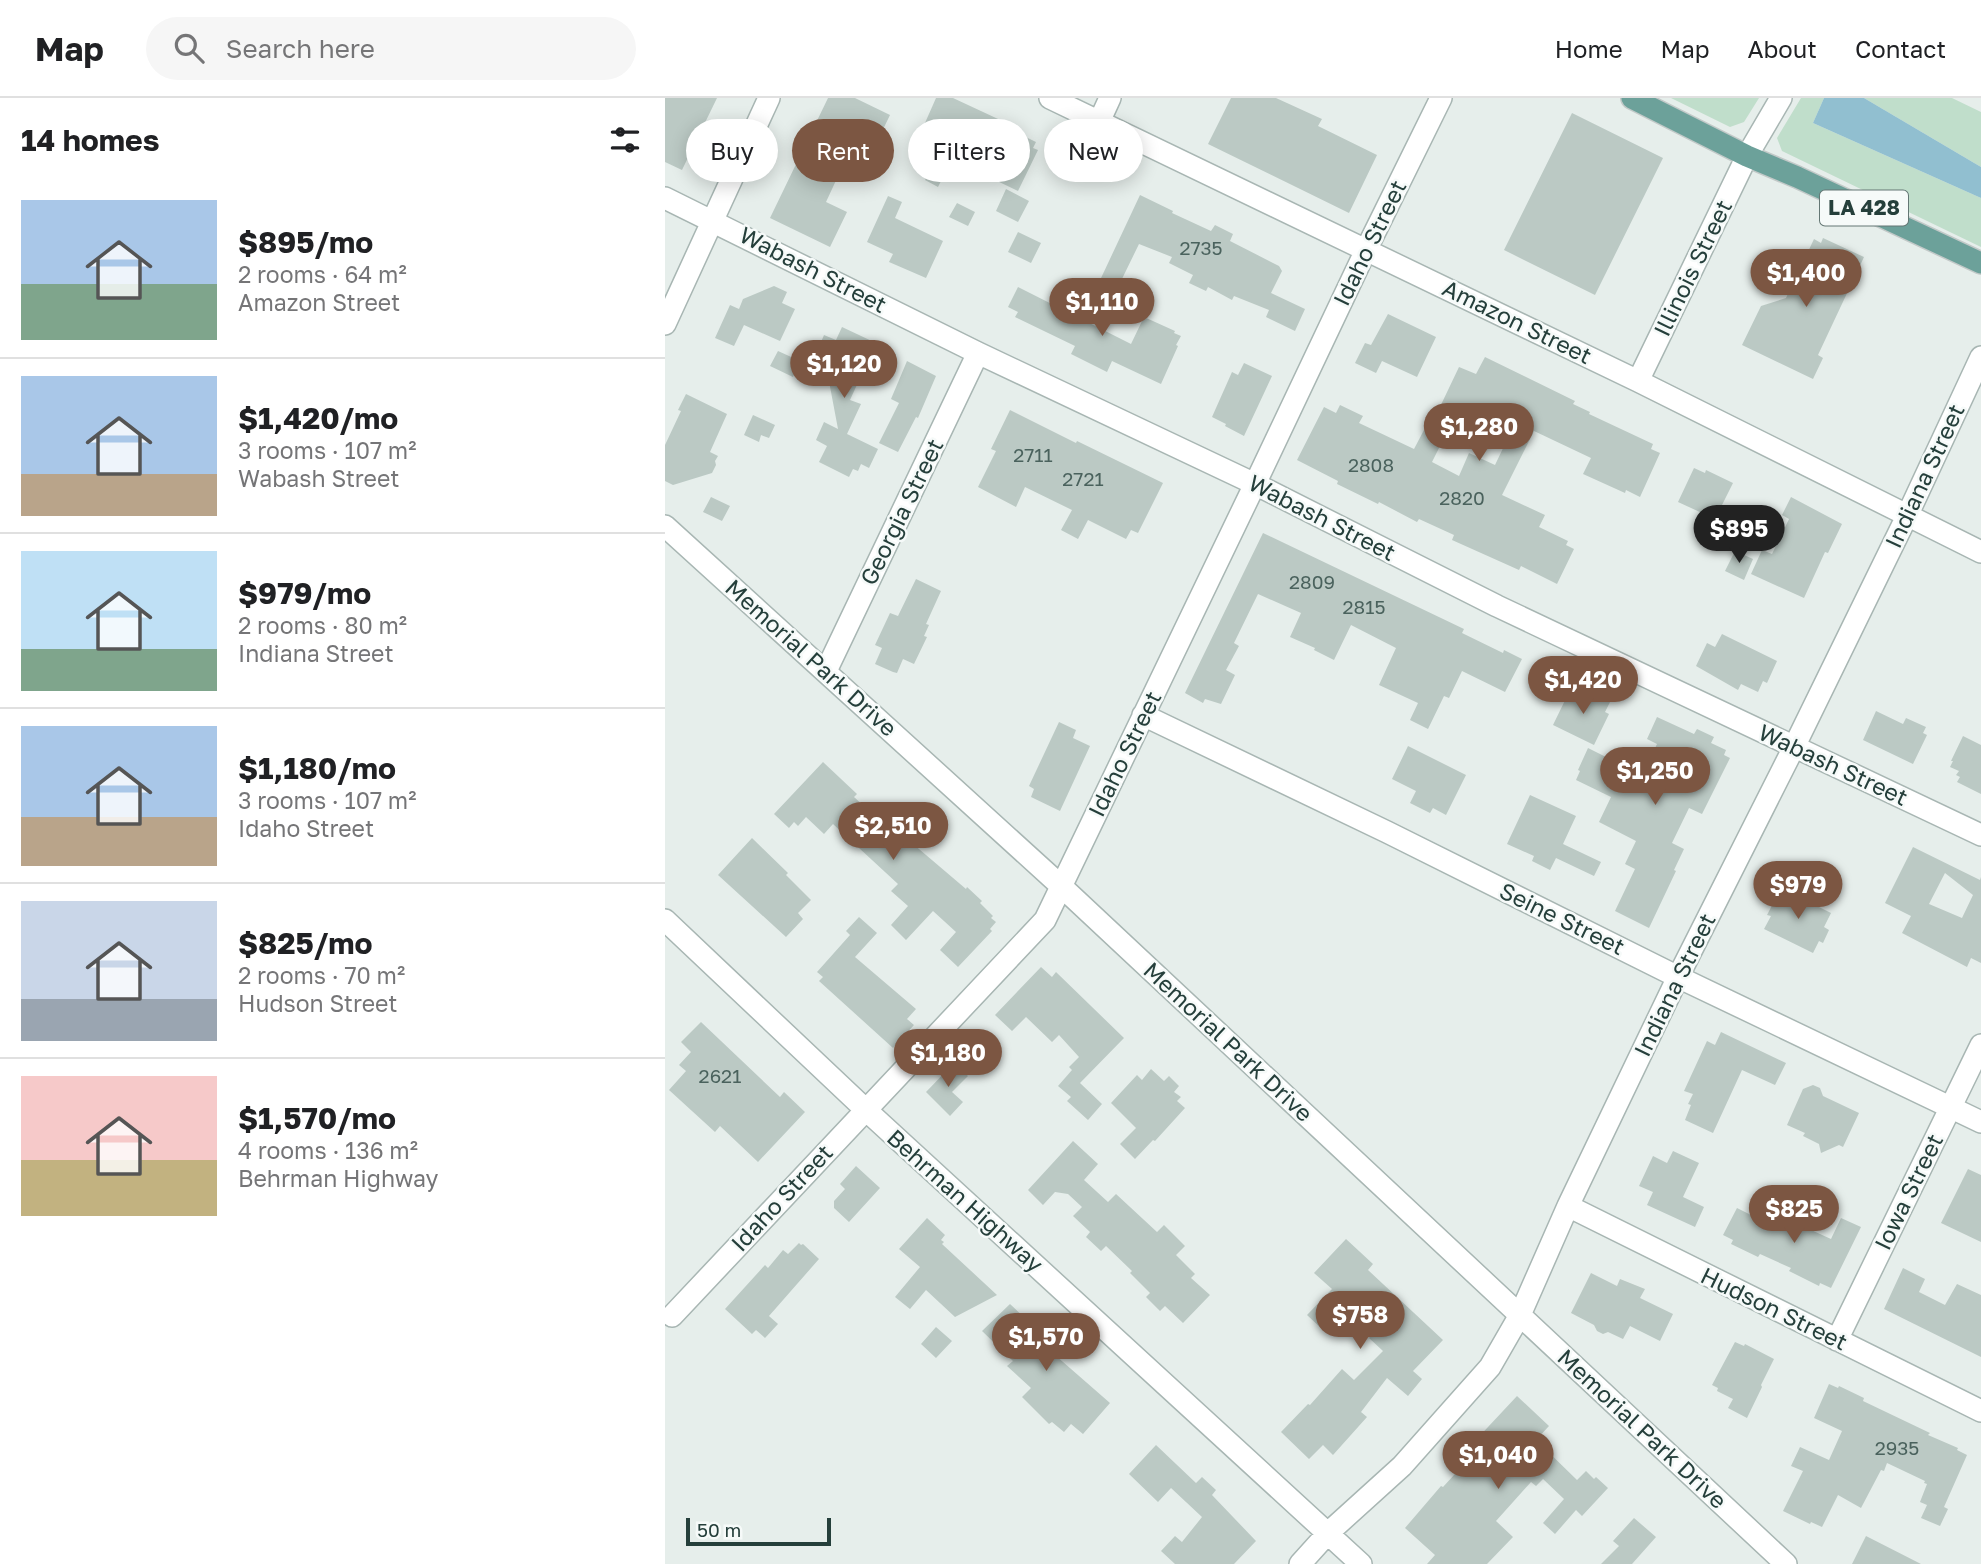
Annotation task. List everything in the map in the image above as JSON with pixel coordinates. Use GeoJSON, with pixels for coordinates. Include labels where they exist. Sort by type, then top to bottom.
{"type":"FeatureCollection","features":[{"type":"Feature","properties":{"kind":"main road","name":"LA 428"},"geometry":{"type":"LineString","coordinates":[[1632,98],[1747,156],[1981,263]]}},
{"type":"Feature","properties":{"kind":"street"},"geometry":{"type":"LineString","coordinates":[[665,324],[711,219],[769,98]]}},
{"type":"Feature","properties":{"kind":"street","name":"Amazon Street"},"geometry":{"type":"LineString","coordinates":[[1049,98],[1093,119]]}},
{"type":"Feature","properties":{"kind":"street"},"geometry":{"type":"LineString","coordinates":[[1100,119],[1110,98]]}},
{"type":"Feature","properties":{"kind":"street","name":"Idaho Street"},"geometry":{"type":"LineString","coordinates":[[672,1316],[1045,920],[1441,98]]}},
{"type":"Feature","properties":{"kind":"street","name":"Illinois Street"},"geometry":{"type":"LineString","coordinates":[[1638,380],[1747,156],[1781,98]]}},
{"type":"Feature","properties":{"kind":"street","name":"Amazon Street"},"geometry":{"type":"LineString","coordinates":[[1143,143],[1638,380],[1981,552]]}},
{"type":"Feature","properties":{"kind":"street","name":"Wabash Street"},"geometry":{"type":"LineString","coordinates":[[665,198],[978,353],[1255,484],[1497,606],[1981,835]]}},
{"type":"Feature","properties":{"kind":"street","name":"Georgia Street"},"geometry":{"type":"LineString","coordinates":[[826,671],[978,353]]}},
{"type":"Feature","properties":{"kind":"street","name":"Indiana Street"},"geometry":{"type":"LineString","coordinates":[[1300,1564],[1328,1533],[1402,1466],[1490,1367],[1520,1315],[1568,1206],[1678,977],[1907,516],[1981,357]]}},
{"type":"Feature","properties":{"kind":"street","name":"Memorial Park Drive"},"geometry":{"type":"LineString","coordinates":[[665,526],[1061,886],[1786,1564]]}},
{"type":"Feature","properties":{"kind":"street","name":"Seine Street"},"geometry":{"type":"LineString","coordinates":[[1143,715],[1981,1122]]}},
{"type":"Feature","properties":{"kind":"street","name":"Behrman Highway"},"geometry":{"type":"LineString","coordinates":[[665,920],[866,1110],[1361,1564]]}},
{"type":"Feature","properties":{"kind":"street","name":"Iowa Street"},"geometry":{"type":"LineString","coordinates":[[1837,1339],[1981,1045]]}},
{"type":"Feature","properties":{"kind":"street","name":"Hudson Street"},"geometry":{"type":"LineString","coordinates":[[1568,1206],[1981,1411]]}},
{"type":"Feature","properties":{"kind":"green space"},"geometry":{"type":"Polygon","coordinates":[[[1671,98],[1759,98],[1744,122],[1730,127],[1671,98]]]}},
{"type":"Feature","properties":{"kind":"green space"},"geometry":{"type":"Polygon","coordinates":[[[1801,98],[1824,98],[1813,123],[1981,198],[1981,247],[1782,151],[1777,138],[1801,98]]]}},
{"type":"Feature","properties":{"kind":"green space"},"geometry":{"type":"Polygon","coordinates":[[[1864,98],[1952,98],[1981,112],[1981,167],[1864,98]]]}},
{"type":"Feature","properties":{"kind":"water"},"geometry":{"type":"Polygon","coordinates":[[[1824,98],[1864,98],[1981,167],[1981,198],[1813,123],[1824,98]]]}},
{"type":"Feature","properties":{"kind":"building"},"geometry":{"type":"Polygon","coordinates":[[[665,98],[717,98],[707,119],[686,119],[686,162],[682,170],[665,162],[665,98]]]}},
{"type":"Feature","properties":{"kind":"building"},"geometry":{"type":"Polygon","coordinates":[[[828,98],[855,98],[890,115],[888,119],[818,119],[828,98]]]}},
{"type":"Feature","properties":{"kind":"building"},"geometry":{"type":"Polygon","coordinates":[[[936,98],[953,98],[998,119],[927,119],[936,98]]]}},
{"type":"Feature","properties":{"kind":"building"},"geometry":{"type":"Polygon","coordinates":[[[1231,98],[1276,98],[1322,119],[1318,126],[1377,155],[1349,213],[1208,144],[1231,98]]]}},
{"type":"Feature","properties":{"kind":"building"},"geometry":{"type":"Polygon","coordinates":[[[1572,113],[1663,158],[1595,295],[1504,250],[1572,113]]]}},
{"type":"Feature","properties":{"kind":"building"},"geometry":{"type":"Polygon","coordinates":[[[1030,139],[1036,142],[1033,148],[1038,150],[1030,166],[1030,139]]]}},
{"type":"Feature","properties":{"kind":"building"},"geometry":{"type":"Polygon","coordinates":[[[792,172],[792,182],[835,182],[826,202],[847,212],[830,247],[770,218],[792,172]]]}},
{"type":"Feature","properties":{"kind":"building"},"geometry":{"type":"Polygon","coordinates":[[[999,182],[1022,182],[1018,191],[999,182]]]}},
{"type":"Feature","properties":{"kind":"building"},"geometry":{"type":"Polygon","coordinates":[[[1006,189],[1029,201],[1018,222],[996,211],[1006,189]]]}},
{"type":"Feature","properties":{"kind":"building"},"geometry":{"type":"Polygon","coordinates":[[[1140,195],[1211,231],[1215,225],[1233,234],[1230,241],[1279,266],[1282,271],[1271,293],[1305,309],[1295,331],[1266,317],[1269,310],[1234,296],[1232,300],[1208,287],[1206,291],[1189,283],[1193,275],[1169,263],[1172,257],[1139,244],[1114,302],[1094,293],[1140,195]]]}},
{"type":"Feature","properties":{"kind":"building"},"geometry":{"type":"Polygon","coordinates":[[[888,196],[902,202],[895,218],[943,241],[926,278],[889,262],[893,254],[867,242],[888,196]]]}},
{"type":"Feature","properties":{"kind":"building"},"geometry":{"type":"Polygon","coordinates":[[[957,203],[975,212],[968,226],[949,217],[957,203]]]}},
{"type":"Feature","properties":{"kind":"building"},"geometry":{"type":"Polygon","coordinates":[[[1018,232],[1041,243],[1031,263],[1008,252],[1018,232]]]}},
{"type":"Feature","properties":{"kind":"building"},"geometry":{"type":"Polygon","coordinates":[[[1823,238],[1864,257],[1818,355],[1823,358],[1813,379],[1742,345],[1761,306],[1786,298],[1814,239],[1821,243],[1823,238]]]}},
{"type":"Feature","properties":{"kind":"building"},"geometry":{"type":"Polygon","coordinates":[[[774,286],[787,292],[782,303],[795,309],[780,341],[744,325],[734,346],[715,338],[730,305],[739,309],[743,299],[774,286]]]}},
{"type":"Feature","properties":{"kind":"building"},"geometry":{"type":"Polygon","coordinates":[[[1018,287],[1131,344],[1144,317],[1175,331],[1174,333],[1181,336],[1161,384],[1112,361],[1107,372],[1071,354],[1075,346],[1015,317],[1018,312],[1008,307],[1018,287]]]}},
{"type":"Feature","properties":{"kind":"building"},"geometry":{"type":"Polygon","coordinates":[[[1388,314],[1436,337],[1417,377],[1382,361],[1376,373],[1355,363],[1365,343],[1371,345],[1388,314]]]}},
{"type":"Feature","properties":{"kind":"building"},"geometry":{"type":"Polygon","coordinates":[[[842,327],[876,343],[850,400],[861,404],[847,434],[878,449],[869,468],[861,464],[858,471],[853,469],[849,477],[819,462],[827,446],[816,440],[824,422],[838,429],[828,376],[810,368],[824,335],[836,340],[842,327]]]}},
{"type":"Feature","properties":{"kind":"building"},"geometry":{"type":"Polygon","coordinates":[[[778,351],[800,361],[793,377],[770,366],[778,351]]]}},
{"type":"Feature","properties":{"kind":"building"},"geometry":{"type":"Polygon","coordinates":[[[1485,357],[1575,401],[1573,404],[1590,412],[1589,414],[1653,444],[1651,449],[1660,453],[1640,497],[1583,474],[1591,458],[1534,431],[1502,495],[1545,515],[1539,527],[1568,541],[1566,545],[1574,549],[1557,584],[1521,566],[1519,570],[1452,540],[1454,535],[1419,519],[1417,522],[1379,502],[1378,504],[1297,460],[1324,407],[1336,413],[1340,405],[1363,416],[1359,423],[1414,449],[1424,430],[1428,432],[1459,367],[1476,374],[1485,357]],[[1486,406],[1467,442],[1447,432],[1432,462],[1459,476],[1469,453],[1495,465],[1517,419],[1486,406]]]}},
{"type":"Feature","properties":{"kind":"building"},"geometry":{"type":"Polygon","coordinates":[[[907,361],[936,376],[918,418],[916,417],[898,452],[879,443],[899,403],[891,399],[907,361]]]}},
{"type":"Feature","properties":{"kind":"building"},"geometry":{"type":"Polygon","coordinates":[[[1244,363],[1272,376],[1244,436],[1212,417],[1232,372],[1238,375],[1244,363]]]}},
{"type":"Feature","properties":{"kind":"building"},"geometry":{"type":"Polygon","coordinates":[[[686,394],[727,414],[710,452],[718,456],[712,473],[673,485],[665,481],[665,445],[686,394]]]}},
{"type":"Feature","properties":{"kind":"building"},"geometry":{"type":"Polygon","coordinates":[[[1010,410],[1163,483],[1138,533],[1131,530],[1126,539],[1088,520],[1078,539],[1061,530],[1072,510],[1025,487],[1016,507],[978,487],[996,451],[991,449],[1010,410]]]}},
{"type":"Feature","properties":{"kind":"building"},"geometry":{"type":"Polygon","coordinates":[[[753,415],[775,425],[769,438],[761,435],[759,442],[744,435],[753,415]]]}},
{"type":"Feature","properties":{"kind":"building"},"geometry":{"type":"Polygon","coordinates":[[[1694,468],[1705,473],[1706,470],[1733,483],[1715,519],[1678,502],[1694,468]]]}},
{"type":"Feature","properties":{"kind":"building"},"geometry":{"type":"Polygon","coordinates":[[[711,497],[730,506],[722,521],[703,512],[711,497]]]}},
{"type":"Feature","properties":{"kind":"building"},"geometry":{"type":"Polygon","coordinates":[[[1791,497],[1842,524],[1828,553],[1825,552],[1804,598],[1751,574],[1762,550],[1772,554],[1789,519],[1782,515],[1791,497]]]}},
{"type":"Feature","properties":{"kind":"building"},"geometry":{"type":"Polygon","coordinates":[[[1263,533],[1464,629],[1462,633],[1503,653],[1504,650],[1522,659],[1505,692],[1462,671],[1449,698],[1444,696],[1428,729],[1410,720],[1418,703],[1379,685],[1396,648],[1351,625],[1334,660],[1290,637],[1301,613],[1258,594],[1234,643],[1239,646],[1226,670],[1235,675],[1221,704],[1205,699],[1203,703],[1185,693],[1263,533]]]}},
{"type":"Feature","properties":{"kind":"building"},"geometry":{"type":"Polygon","coordinates":[[[1735,551],[1753,559],[1744,580],[1725,571],[1735,551]]]}},
{"type":"Feature","properties":{"kind":"building"},"geometry":{"type":"Polygon","coordinates":[[[916,579],[941,591],[926,624],[929,625],[924,636],[927,637],[914,664],[903,659],[897,673],[875,664],[882,648],[875,645],[890,613],[898,616],[916,579]]]}},
{"type":"Feature","properties":{"kind":"building"},"geometry":{"type":"Polygon","coordinates":[[[1722,634],[1777,661],[1767,683],[1763,681],[1758,692],[1741,684],[1738,690],[1696,666],[1707,643],[1715,647],[1722,634]]]}},
{"type":"Feature","properties":{"kind":"building"},"geometry":{"type":"Polygon","coordinates":[[[1571,688],[1594,700],[1597,696],[1610,702],[1605,712],[1609,714],[1594,745],[1553,725],[1571,688]]]}},
{"type":"Feature","properties":{"kind":"building"},"geometry":{"type":"Polygon","coordinates":[[[1876,711],[1903,724],[1906,718],[1926,727],[1923,733],[1927,735],[1913,764],[1863,740],[1876,711]]]}},
{"type":"Feature","properties":{"kind":"building"},"geometry":{"type":"Polygon","coordinates":[[[1657,717],[1694,734],[1697,729],[1714,737],[1711,743],[1726,750],[1724,755],[1730,758],[1702,814],[1689,808],[1672,843],[1684,849],[1649,928],[1615,911],[1635,869],[1625,864],[1636,841],[1599,822],[1611,797],[1576,780],[1588,748],[1642,775],[1657,744],[1647,739],[1657,717]]]}},
{"type":"Feature","properties":{"kind":"building"},"geometry":{"type":"Polygon","coordinates":[[[1059,722],[1076,730],[1073,738],[1090,746],[1060,811],[1031,797],[1034,789],[1029,786],[1059,722]]]}},
{"type":"Feature","properties":{"kind":"building"},"geometry":{"type":"Polygon","coordinates":[[[1963,736],[1981,745],[1981,794],[1957,782],[1960,777],[1956,775],[1959,771],[1950,767],[1963,736]]]}},
{"type":"Feature","properties":{"kind":"building"},"geometry":{"type":"Polygon","coordinates":[[[1408,746],[1466,775],[1446,815],[1433,808],[1430,813],[1410,803],[1416,791],[1392,779],[1408,746]]]}},
{"type":"Feature","properties":{"kind":"building"},"geometry":{"type":"Polygon","coordinates":[[[823,762],[857,794],[854,797],[877,818],[879,815],[966,889],[967,887],[993,916],[991,918],[996,922],[990,929],[992,931],[958,967],[940,950],[956,932],[933,911],[906,940],[891,925],[908,906],[891,891],[898,884],[833,824],[824,834],[806,817],[798,826],[794,822],[789,828],[774,814],[823,762]]]}},
{"type":"Feature","properties":{"kind":"building"},"geometry":{"type":"Polygon","coordinates":[[[1530,795],[1576,816],[1563,844],[1601,862],[1594,876],[1556,858],[1550,870],[1532,861],[1534,856],[1507,844],[1530,795]]]}},
{"type":"Feature","properties":{"kind":"building"},"geometry":{"type":"Polygon","coordinates":[[[752,838],[811,900],[798,913],[803,919],[786,937],[718,875],[752,838]]]}},
{"type":"Feature","properties":{"kind":"building"},"geometry":{"type":"Polygon","coordinates":[[[1913,847],[1980,880],[1981,877],[1981,963],[1971,958],[1967,967],[1902,933],[1911,916],[1885,903],[1913,847]],[[1945,873],[1929,904],[1962,918],[1973,895],[1945,873]]]}},
{"type":"Feature","properties":{"kind":"building"},"geometry":{"type":"Polygon","coordinates":[[[1781,888],[1831,913],[1824,927],[1829,930],[1823,943],[1819,941],[1813,953],[1764,929],[1771,916],[1767,915],[1781,888]]]}},
{"type":"Feature","properties":{"kind":"building"},"geometry":{"type":"Polygon","coordinates":[[[859,917],[877,933],[855,957],[916,1009],[907,1019],[914,1025],[893,1048],[819,981],[823,977],[817,972],[850,935],[846,931],[859,917]]]}},
{"type":"Feature","properties":{"kind":"building"},"geometry":{"type":"Polygon","coordinates":[[[1041,967],[1052,977],[1056,972],[1124,1038],[1080,1083],[1102,1104],[1088,1120],[1067,1101],[1071,1097],[1058,1086],[1072,1070],[1069,1067],[1079,1057],[1059,1035],[1052,1042],[1026,1017],[1012,1031],[995,1015],[1041,967]]]}},
{"type":"Feature","properties":{"kind":"building"},"geometry":{"type":"Polygon","coordinates":[[[701,1022],[780,1097],[784,1092],[805,1112],[758,1162],[720,1126],[715,1132],[669,1090],[686,1071],[679,1065],[691,1052],[681,1042],[701,1022]]]}},
{"type":"Feature","properties":{"kind":"building"},"geometry":{"type":"Polygon","coordinates":[[[1721,1032],[1786,1063],[1775,1085],[1742,1070],[1713,1133],[1685,1120],[1693,1094],[1684,1091],[1707,1041],[1715,1045],[1721,1032]]]}},
{"type":"Feature","properties":{"kind":"building"},"geometry":{"type":"Polygon","coordinates":[[[954,1063],[968,1076],[952,1092],[963,1102],[950,1116],[926,1092],[954,1063]]]}},
{"type":"Feature","properties":{"kind":"building"},"geometry":{"type":"Polygon","coordinates":[[[1151,1069],[1164,1081],[1169,1076],[1179,1086],[1174,1092],[1181,1097],[1177,1101],[1185,1108],[1135,1159],[1120,1144],[1136,1128],[1111,1103],[1137,1075],[1142,1080],[1151,1069]]]}},
{"type":"Feature","properties":{"kind":"building"},"geometry":{"type":"Polygon","coordinates":[[[1813,1085],[1820,1088],[1823,1096],[1859,1113],[1843,1147],[1839,1145],[1821,1153],[1819,1144],[1803,1136],[1805,1133],[1787,1125],[1803,1089],[1813,1085]]]}},
{"type":"Feature","properties":{"kind":"building"},"geometry":{"type":"Polygon","coordinates":[[[1073,1141],[1098,1164],[1084,1180],[1108,1202],[1116,1194],[1157,1232],[1164,1225],[1185,1246],[1176,1255],[1195,1274],[1191,1278],[1210,1295],[1183,1323],[1165,1306],[1160,1311],[1146,1297],[1150,1293],[1106,1246],[1101,1251],[1086,1237],[1090,1232],[1073,1216],[1082,1207],[1068,1194],[1055,1192],[1043,1205],[1028,1190],[1073,1141]]]}},
{"type":"Feature","properties":{"kind":"building"},"geometry":{"type":"Polygon","coordinates":[[[1673,1151],[1699,1163],[1683,1197],[1704,1207],[1695,1227],[1647,1205],[1653,1192],[1639,1186],[1653,1156],[1667,1163],[1673,1151]]]}},
{"type":"Feature","properties":{"kind":"building"},"geometry":{"type":"Polygon","coordinates":[[[856,1166],[880,1188],[849,1222],[834,1208],[834,1201],[845,1189],[840,1184],[856,1166]]]}},
{"type":"Feature","properties":{"kind":"building"},"geometry":{"type":"Polygon","coordinates":[[[1968,1169],[1981,1175],[1981,1242],[1941,1223],[1968,1169]]]}},
{"type":"Feature","properties":{"kind":"building"},"geometry":{"type":"Polygon","coordinates":[[[1737,1208],[1753,1216],[1756,1211],[1774,1220],[1776,1215],[1831,1239],[1841,1218],[1861,1227],[1831,1288],[1820,1283],[1819,1286],[1789,1271],[1791,1268],[1731,1244],[1733,1240],[1723,1235],[1737,1208]]]}},
{"type":"Feature","properties":{"kind":"building"},"geometry":{"type":"Polygon","coordinates":[[[927,1218],[945,1235],[941,1240],[944,1242],[942,1244],[997,1295],[955,1317],[926,1290],[910,1309],[895,1297],[920,1267],[899,1249],[927,1218]]]}},
{"type":"Feature","properties":{"kind":"building"},"geometry":{"type":"Polygon","coordinates":[[[1346,1239],[1373,1264],[1368,1270],[1443,1340],[1413,1371],[1422,1379],[1408,1396],[1387,1378],[1361,1412],[1367,1417],[1333,1455],[1323,1445],[1309,1459],[1281,1432],[1342,1369],[1354,1380],[1383,1351],[1369,1338],[1373,1334],[1345,1306],[1323,1330],[1307,1315],[1332,1289],[1314,1273],[1346,1239]]]}},
{"type":"Feature","properties":{"kind":"building"},"geometry":{"type":"Polygon","coordinates":[[[799,1243],[819,1259],[769,1316],[778,1324],[765,1338],[756,1330],[752,1334],[725,1309],[765,1265],[768,1268],[783,1250],[788,1254],[799,1243]]]}},
{"type":"Feature","properties":{"kind":"building"},"geometry":{"type":"Polygon","coordinates":[[[1903,1268],[1925,1279],[1919,1292],[1945,1305],[1957,1284],[1981,1295],[1981,1357],[1884,1309],[1903,1268]]]}},
{"type":"Feature","properties":{"kind":"building"},"geometry":{"type":"Polygon","coordinates":[[[1591,1273],[1617,1286],[1620,1279],[1645,1289],[1640,1298],[1673,1314],[1660,1341],[1630,1326],[1623,1339],[1608,1332],[1603,1334],[1597,1331],[1594,1325],[1571,1313],[1591,1273]]]}},
{"type":"Feature","properties":{"kind":"building"},"geometry":{"type":"Polygon","coordinates":[[[1010,1304],[1042,1334],[1046,1330],[1064,1346],[1055,1355],[1110,1403],[1083,1434],[1071,1424],[1064,1432],[1052,1422],[1049,1424],[1022,1397],[1031,1388],[1007,1366],[1013,1361],[982,1331],[1010,1304]]]}},
{"type":"Feature","properties":{"kind":"building"},"geometry":{"type":"Polygon","coordinates":[[[936,1327],[952,1341],[936,1358],[921,1344],[936,1327]]]}},
{"type":"Feature","properties":{"kind":"building"},"geometry":{"type":"Polygon","coordinates":[[[1735,1342],[1744,1346],[1745,1344],[1774,1359],[1747,1418],[1728,1408],[1733,1399],[1717,1391],[1718,1388],[1712,1385],[1735,1342]]]}},
{"type":"Feature","properties":{"kind":"building"},"geometry":{"type":"Polygon","coordinates":[[[1829,1384],[1864,1398],[1863,1401],[1930,1433],[1928,1435],[1958,1448],[1957,1450],[1967,1455],[1944,1507],[1948,1509],[1940,1526],[1921,1518],[1927,1505],[1920,1502],[1927,1484],[1925,1481],[1887,1463],[1861,1508],[1838,1495],[1822,1527],[1783,1511],[1803,1471],[1791,1466],[1800,1447],[1829,1460],[1842,1431],[1814,1418],[1829,1384]]]}},
{"type":"Feature","properties":{"kind":"building"},"geometry":{"type":"Polygon","coordinates":[[[1517,1396],[1549,1426],[1536,1440],[1577,1480],[1586,1471],[1608,1488],[1582,1516],[1576,1510],[1555,1534],[1543,1523],[1564,1499],[1543,1479],[1536,1486],[1531,1482],[1496,1521],[1513,1537],[1487,1564],[1427,1564],[1435,1555],[1405,1528],[1465,1463],[1459,1458],[1517,1396]]]}},
{"type":"Feature","properties":{"kind":"building"},"geometry":{"type":"Polygon","coordinates":[[[1156,1445],[1196,1483],[1202,1477],[1216,1490],[1212,1495],[1256,1541],[1234,1564],[1175,1564],[1161,1551],[1175,1536],[1182,1542],[1202,1517],[1171,1488],[1158,1502],[1129,1474],[1156,1445]]]}},
{"type":"Feature","properties":{"kind":"building"},"geometry":{"type":"Polygon","coordinates":[[[1634,1518],[1656,1537],[1632,1564],[1601,1564],[1619,1546],[1613,1541],[1634,1518]]]}},
{"type":"Feature","properties":{"kind":"building"},"geometry":{"type":"Polygon","coordinates":[[[1866,1536],[1921,1564],[1852,1564],[1866,1536]]]}}]}
